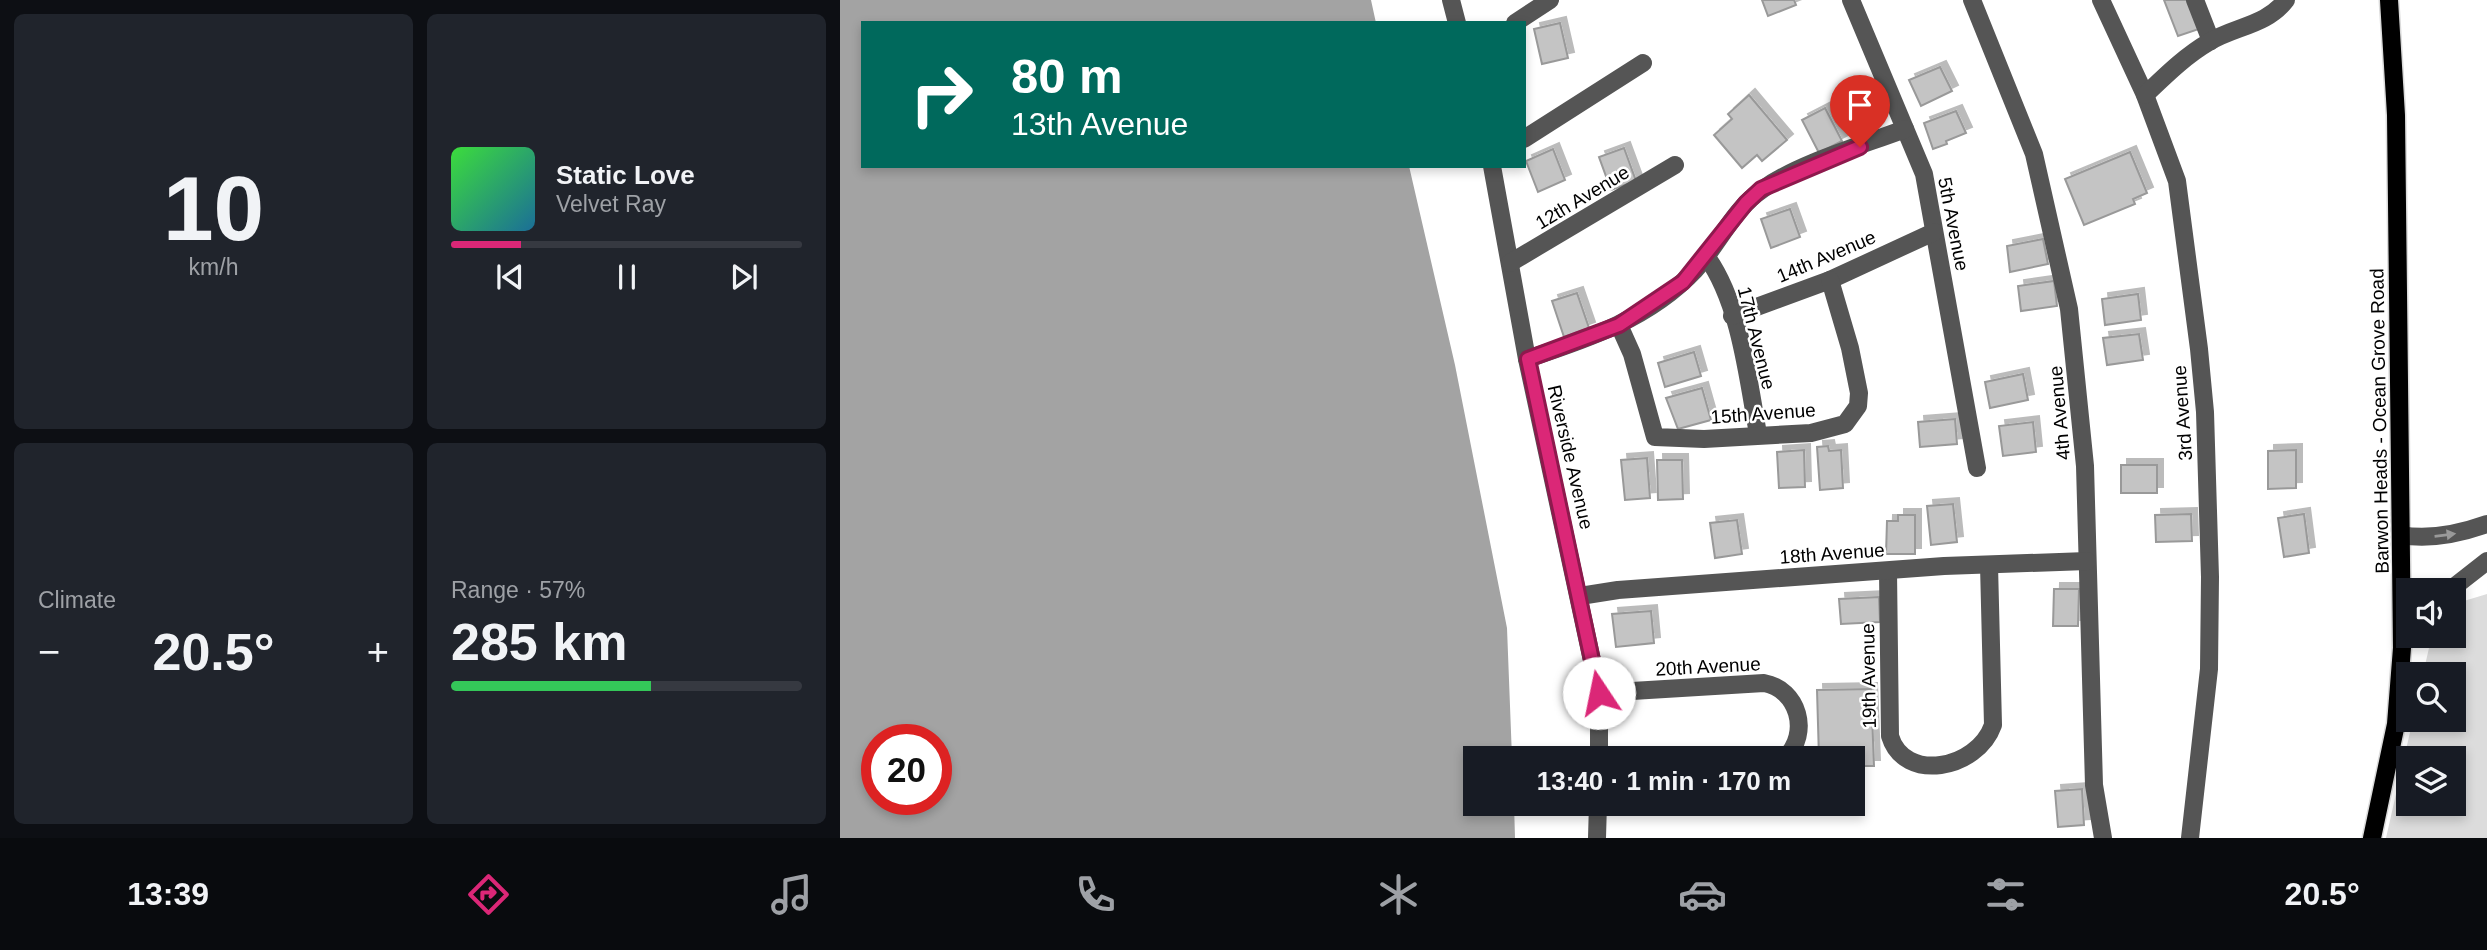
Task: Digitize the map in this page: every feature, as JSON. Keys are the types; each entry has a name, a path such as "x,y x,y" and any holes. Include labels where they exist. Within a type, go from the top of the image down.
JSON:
{"main road":[{"name":"Barwon Heads - Ocean Grove Road","path":"2389,0 2396,115 2403,578"},
{"name":"Barwon Heads - Ocean Grove Road","path":"2372,838 2396,724 2406,648"}],"street":[{"path":"1451,0 1456,21"},
{"path":"1518,21 1550,0"},
{"name":"5th Avenue","path":"1851,0 1924,174 1977,468"},
{"name":"4th Avenue","path":"1972,0 2003,70 2034,154 2053,227 2069,309 2080,393 2094,785 2103,838"},
{"name":"3rd Avenue","path":"2101,0 2145,95 2177,181 2205,412 2210,577 2209,669 2190,838"},
{"path":"2195,0 2211,41"},
{"path":"2145,95 2183,59 2211,41 2262,20 2286,0"},
{"path":"1526,138 1643,63"},
{"path":"1528,359 1619,325 1683,282 1734,217 1761,189 1905,129"},
{"name":"12th Avenue","path":"1510,263 1675,165"},
{"name":"Riverside Avenue","path":"1492,168 1528,359 1599,693 1599,746"},
{"name":"14th Avenue","path":"1732,316 1830,279 1934,232"},
{"name":"17th Avenue","path":"1706,256 1720,279 1732,316 1758,434"},
{"name":"15th Avenue","path":"1619,325 1632,354 1655,437 1704,439 1833,430 1845,424 1858,406 1859,393 1850,348 1830,279"},
{"path":"2401,535 2418,538 2462,533 2487,524"},
{"name":"18th Avenue","path":"1580,596 1618,590 1888,571 2087,561"},
{"path":"2465,578 2487,561"},
{"name":"19th Avenue","path":"1888,571 1890,736 1894,750 1902,758 1945,764 1971,756 1988,738 1993,725 1989,565"},
{"name":"20th Avenue","path":"1599,693 1775,685 1786,692 1798,716 1795,746"},
{"path":"1597,838 1598,816"}],"shaded area":[{"path":"840,0 1371,0 1376,21 861,21 861,168 1409,168 1455,365 1507,628 1512,746 1463,746 1463,816 1514,816 1515,838 840,838"},
{"path":"2487,594 2487,838 2386,838 2396,794 2396,816 2466,816 2466,746 2407,746 2410,732 2466,732 2466,662 2426,662 2429,648 2466,648 2466,600"}],"building":[{"path":"1762,0 1794,0 1796,5 1768,16"},
{"path":"2164,0 2191,0 2202,28 2178,36"},
{"path":"1560,23 1568,58 1542,64 1534,29"},
{"path":"1940,67 1952,91 1921,106 1909,80"},
{"path":"1749,95 1787,140 1762,161 1757,155 1742,168 1714,135 1732,119 1728,114"},
{"path":"1825,108 1842,141 1819,153 1802,120"},
{"path":"1956,111 1966,133 1933,149 1924,123"},
{"path":"1624,148 1636,181 1611,190 1599,157"},
{"path":"1553,149 1565,180 1538,192 1526,161"},
{"path":"2130,152 2147,193 2133,199 2135,204 2084,225 2065,179"},
{"path":"1790,209 1800,237 1771,248 1761,219"},
{"path":"2043,239 2048,264 2010,272 2007,246"},
{"path":"2054,281 2057,306 2021,311 2018,286"},
{"path":"1577,293 1589,328 1564,337 1552,301"},
{"path":"2138,294 2141,320 2105,325 2102,299"},
{"path":"2139,334 2143,360 2107,365 2103,338"},
{"path":"1694,352 1701,376 1665,387 1658,363"},
{"path":"2023,374 2028,400 1990,408 1985,382"},
{"path":"1702,388 1711,420 1678,429 1666,398"},
{"path":"1955,419 1957,444 1920,447 1918,422"},
{"path":"2033,422 2036,452 2003,456 1999,426"},
{"path":"1828,446 1829,451 1841,450 1843,488 1820,490 1817,447"},
{"path":"1804,450 1805,487 1779,488 1777,452"},
{"path":"2296,450 2296,488 2268,489 2268,451"},
{"path":"1647,458 1650,498 1625,500 1621,460"},
{"path":"1657,460 1682,460 1683,499 1658,500"},
{"path":"2121,465 2157,465 2157,493 2121,493"},
{"path":"1953,504 1957,542 1931,545 1927,506"},
{"path":"2191,514 2192,541 2156,542 2155,515"},
{"path":"2304,514 2309,553 2284,557 2278,518"},
{"path":"1898,515 1915,515 1915,554 1886,554 1887,521 1898,521"},
{"path":"1737,520 1742,554 1715,558 1710,523"},
{"path":"2054,589 2079,589 2078,626 2053,626"},
{"path":"1879,597 1880,622 1841,624 1839,599"},
{"path":"1651,611 1654,643 1616,647 1612,614"},
{"path":"1871,689 1874,766 1865,766 1865,746 1819,746 1817,690"},
{"path":"2082,789 2084,825 2058,827 2055,791"}],"route":[{"path":"1599,693 1528,359 1588,339 1619,325 1666,295 1697,268 1734,217 1761,189 1860,147"}]}
